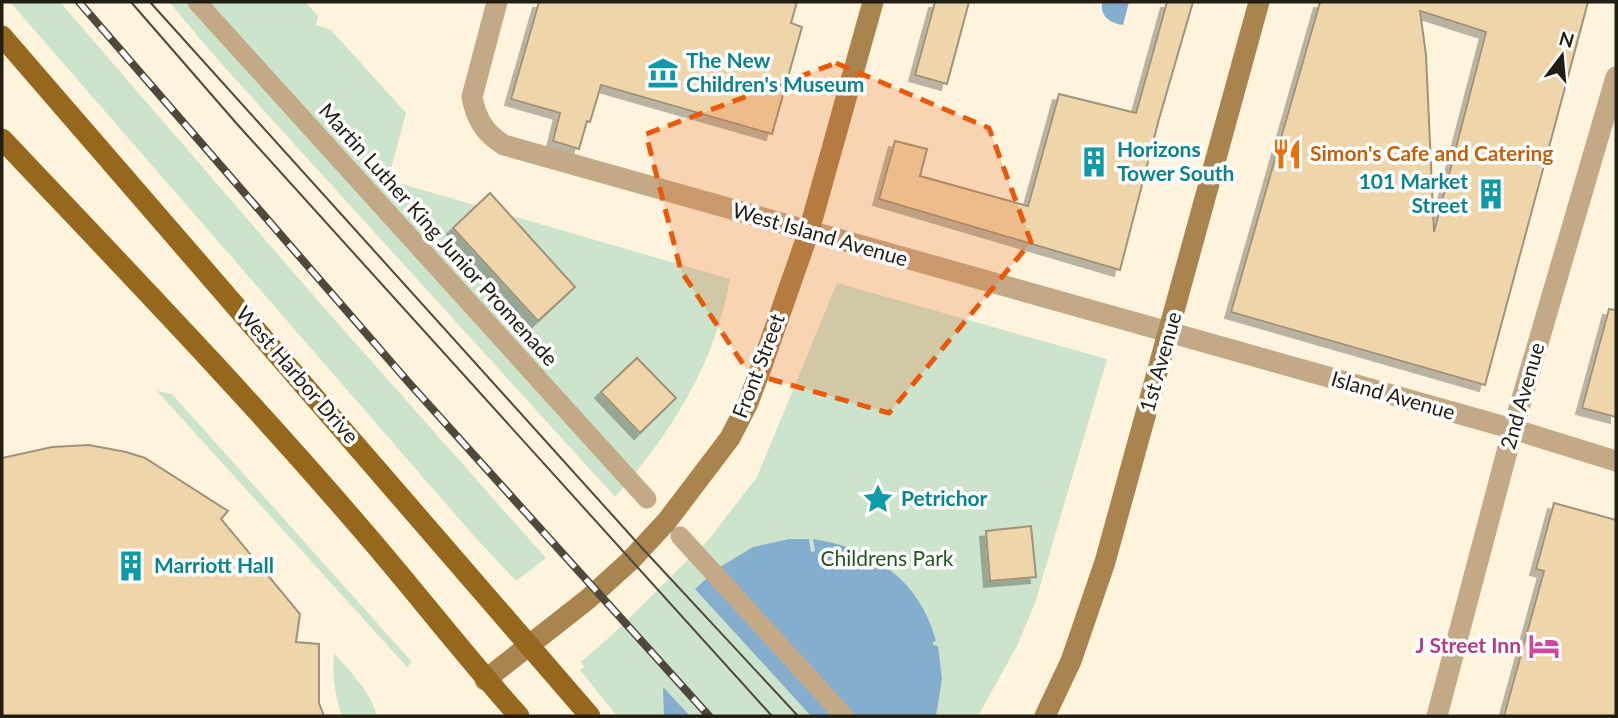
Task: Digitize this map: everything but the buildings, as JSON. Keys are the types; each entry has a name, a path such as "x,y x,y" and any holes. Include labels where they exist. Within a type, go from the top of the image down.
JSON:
{"main road":[{"name":"Front Street","path":"485,680 588,599 630,561 667,521 730,438 748,403 809,231 873,2"},
{"name":"1st Avenue","path":"1045,716 1071,661 1105,562 1259,2"},
{"name":"West Harbor Drive","path":"2,36 590,716"},
{"path":"2,139 191,338 349,514 485,680 519,716"}],"street":[{"name":"Martin Luther King Junior Promenade","path":"197,2 646,499"},
{"name":"West Island Avenue","path":"497,2 472,97 474,111 480,122 493,138 504,145 1169,333"},
{"name":"2nd Avenue","path":"1437,716 1513,429 1616,78"},
{"name":"Island Avenue","path":"1169,333 1513,429 1616,461"},
{"path":"680,536 844,716"}],"highlighted area":[{"path":"836,63 989,128 1031,242 889,413 749,373 681,271 646,134"}],"green space":[{"path":"10,2 60,2 319,302 546,558 516,581"},
{"path":"169,2 305,2 318,16 316,25 331,30 406,113 388,180 730,279 714,340 688,396 655,447 615,497 218,60"},
{"name":"Childrens Park","path":"837,283 1107,359 1035,603 1017,646 978,716 617,716 580,670 584,667 581,662 709,539 757,477"},
{"path":"157,391 172,394 412,662 407,667"},
{"path":"334,653 365,690 377,716 342,716 335,685"}],"water":[{"path":"1102,2 1129,2 1123,25 1106,18 1102,11"},
{"path":"789,539 809,539 811,552 815,551 813,539 856,550 875,559 906,585 929,620 936,641 933,645 938,646 942,679 936,716 854,716 720,567 753,547"},
{"path":"709,576 834,716 811,716 695,589"},
{"path":"663,687 690,716 664,716"}],"tram line":[{"path":"131,2 237,124 772,716"},
{"path":"150,2 642,548 798,716"}],"railway":[{"path":"79,2 410,384 709,716"}],"place":[{"name":"The New Children's Museum","path":"663,73"},
{"name":"Simon's Cafe and Catering","path":"1287,154"},
{"name":"Horizons Tower South","path":"1094,162"},
{"name":"101 Market Street","path":"1491,194"},
{"name":"Petrichor","path":"878,499"},
{"name":"Marriott Hall","path":"131,566"},
{"name":"J Street Inn","path":"1544,646"}]}
